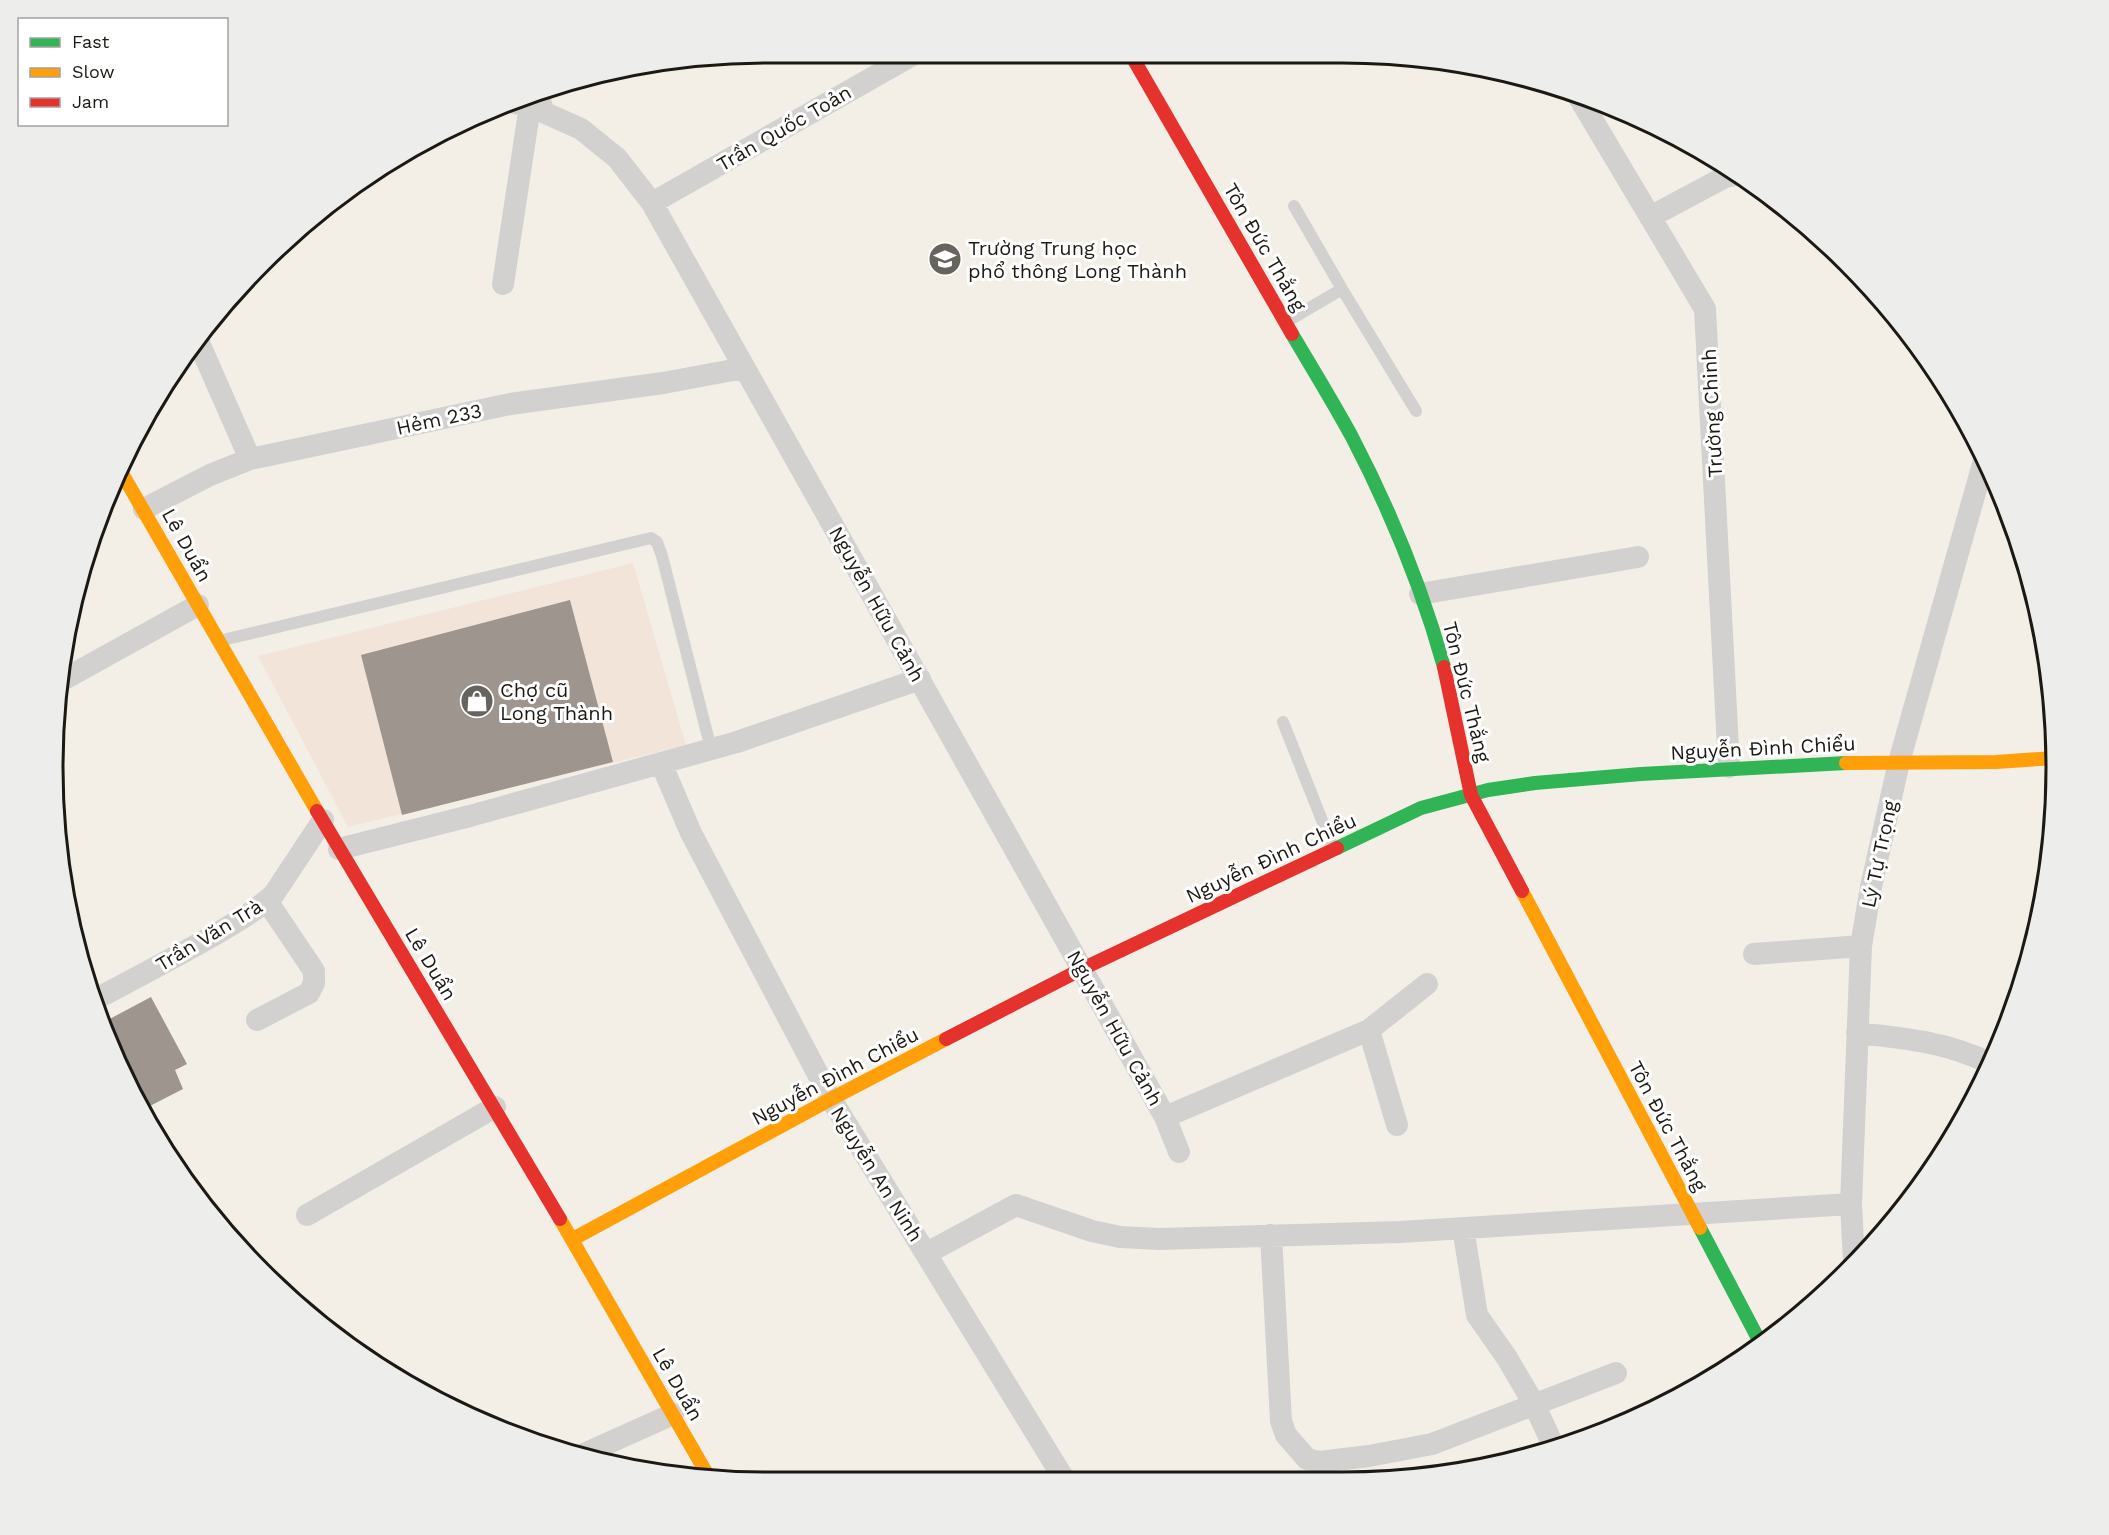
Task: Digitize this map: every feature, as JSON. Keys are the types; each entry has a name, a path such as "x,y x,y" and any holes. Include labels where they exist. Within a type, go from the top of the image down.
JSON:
{"street":[{"name":"Trần Quốc Toản","path":"652,203 897,63"},
{"name":"Tôn Đức Thắng","path":"1136,63 1352,438 1384,503 1433,630 1457,719 1471,795 1757,1336"},
{"path":"503,284 530,104"},
{"name":"Nguyễn Hữu Cảnh","path":"531,104 581,129 617,158 652,203 1165,1118 1179,1152"},
{"name":"Trường Chinh","path":"1584,106 1705,309 1729,767"},
{"path":"1650,217 1725,177"},
{"path":"202,349 250,459"},
{"name":"Hẻm 233","path":"144,509 210,475 250,459 510,404 663,383 744,368"},
{"name":"Lý Tự Trọng","path":"1853,1251 1851,1204 1861,946 1871,887 1899,762 1981,473"},
{"name":"Lê Duẩn","path":"124,483 144,509 339,849 573,1239 704,1468"},
{"path":"1420,594 1638,557"},
{"path":"69,676 198,605"},
{"path":"339,849 661,764 920,680"},
{"name":"Nguyễn Đình Chiểu","path":"573,1239 831,1099 1082,969 1421,808 1442,801 1546,782 1729,767 1899,762 2009,762 2046,759"},
{"name":"Nguyễn An Ninh","path":"661,764 691,833 831,1099 1060,1472"},
{"name":"Trần Văn Trà","path":"101,996 200,943 267,901 323,820"},
{"path":"257,1020 309,993 314,983 314,971 267,901"},
{"path":"1754,954 1861,946"},
{"path":"1165,1118 1369,1030 1426,984"},
{"path":"1369,1030 1397,1125"},
{"path":"1857,1033 1917,1039 1957,1049 1982,1060"},
{"path":"307,1215 495,1107"},
{"path":"927,1253 1016,1205 1092,1231 1120,1237 1159,1239 1463,1228 1851,1204"},
{"path":"1463,1228 1477,1316 1507,1358 1534,1404 1551,1440"},
{"path":"1271,1235 1281,1421 1286,1435 1307,1459 1319,1462 1369,1456 1432,1444 1616,1373"},
{"path":"593,1450 673,1414"},
{"path":"1298,1448 1304,1472"}],"lane":[{"path":"1294,206 1416,411"},
{"path":"1285,322 1342,290"},
{"path":"219,641 651,538 657,542 662,556 711,749"},
{"path":"1283,722 1334,849"}],"shaded area":[{"name":"Chợ cũ Long Thành","path":"633,563 686,745 348,827 258,656"}],"building":[{"path":"570,600 613,762 402,815 361,655"},
{"path":"151,997 187,1064 175,1070 183,1089 150,1106 110,1019"}],"traffic: fast":[{"path":"1292,334 1352,437 1379,493 1415,579 1444,667"},
{"path":"1337,848 1421,808 1488,790 1535,783 1641,774 1846,763"},
{"path":"1700,1228 1757,1336"}],"traffic: slow":[{"path":"125,479 317,811"},
{"path":"1846,763 1996,762 2046,759"},
{"path":"1522,891 1700,1228"},
{"path":"573,1239 946,1039"},
{"path":"560,1219 704,1468"}],"traffic: jam":[{"path":"1136,63 1292,334"},
{"path":"1444,667 1471,795 1522,891"},
{"path":"317,811 560,1219"},
{"path":"946,1039 1082,969 1337,848"}],"place":[{"name":"Trường Trung học phổ thông Long Thành","path":"945,259"},
{"name":"Chợ cũ Long Thành","path":"477,701"}]}
